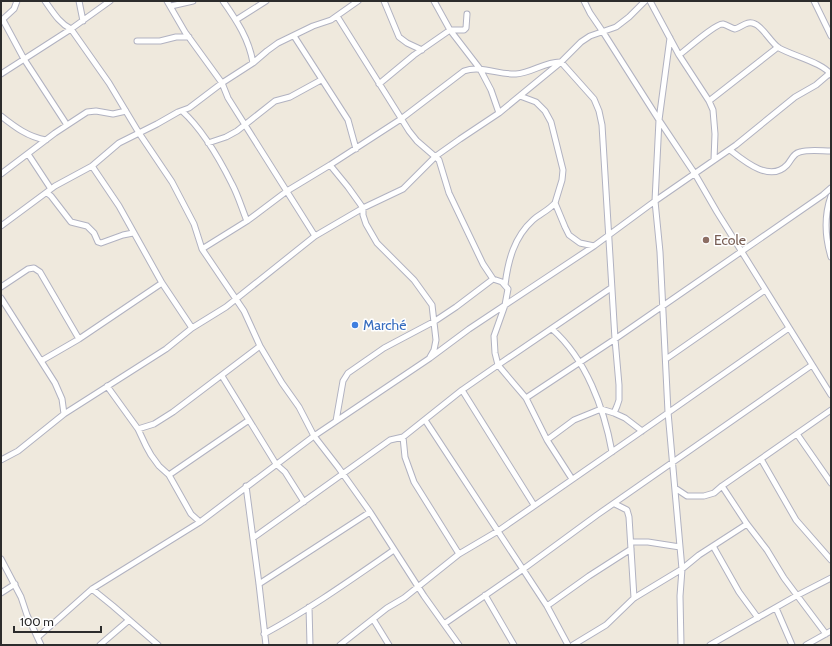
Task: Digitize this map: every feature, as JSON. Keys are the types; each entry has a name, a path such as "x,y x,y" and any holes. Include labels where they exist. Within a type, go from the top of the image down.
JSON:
{"street":[{"path":"16,1 14,8 2,20 24,59 67,125"},
{"path":"45,1 59,20 71,29 109,83 139,133 172,182 194,224 202,249 244,311 260,346 282,384 299,407 314,436 370,512 417,587 459,645"},
{"path":"79,1 82,21"},
{"path":"1,74 71,29 110,1"},
{"path":"167,1 189,37 222,83 228,98 245,126 315,236"},
{"path":"171,6 193,1"},
{"path":"223,1 236,20 249,46 253,63"},
{"path":"236,20 266,1"},
{"path":"1,226 51,189 92,166 119,143 194,105 222,83 253,63 278,43 313,26 331,20 358,1"},
{"path":"384,1 399,37 407,43 422,50"},
{"path":"434,1 450,30 480,69 491,90 499,113"},
{"path":"584,1 590,13 604,32 695,174 831,395"},
{"path":"1,460 18,450 64,414 166,349 192,328 226,307 315,236 363,208 404,189 436,156 499,113 561,62 581,42 590,36 616,27 646,1"},
{"path":"650,1 679,55 713,110 715,134 714,160"},
{"path":"814,1 831,36"},
{"path":"380,84 422,50 450,30 464,30 466,28 467,14"},
{"path":"337,16 401,119 417,141 439,160 445,184 456,210 483,264 493,279 505,285 508,289 505,305 494,336 495,353 498,365 526,398 546,440 572,479"},
{"path":"38,637 92,589 200,522 314,436 430,358 468,329 594,246 655,201 730,150 795,97 831,74 823,67 778,47 755,23 748,23 735,29 723,24 712,29 679,55"},
{"path":"294,36 348,120 356,148"},
{"path":"137,41 160,41 176,37 189,37"},
{"path":"670,38 659,120 655,201 663,305 668,412 682,569 680,596 680,645"},
{"path":"708,101 778,47"},
{"path":"202,249 247,221 287,191 401,119 459,74 470,69 516,74 530,71 553,62 561,62 594,99 600,111 604,144 608,235 619,385 619,400 614,413"},
{"path":"208,143 226,137 245,126 275,101 290,96 321,80"},
{"path":"520,96 536,102 545,111 551,122 563,170 562,180 555,203 559,216 569,235 580,243 594,246"},
{"path":"1,174 46,140 87,112 96,111 113,114 126,111"},
{"path":"182,111 208,143 233,184 247,221"},
{"path":"1,116 26,134 46,140"},
{"path":"730,150 751,165 761,170 771,172 780,171 799,152 831,151"},
{"path":"28,154 51,189"},
{"path":"330,165 363,208 364,219 377,243 414,280 426,294 432,305 436,340 434,350 430,358"},
{"path":"92,166 119,206 162,282 192,328"},
{"path":"526,398 615,339 831,188"},
{"path":"47,193 71,222 86,226 94,233 98,242 101,243 133,233"},
{"path":"831,196 826,230 831,257"},
{"path":"505,285 507,271 518,237 532,221 555,203"},
{"path":"1,287 28,269 34,268 40,272 79,339"},
{"path":"336,421 343,381 348,373 384,348 435,321 493,279"},
{"path":"41,362 79,339 162,282"},
{"path":"253,538 390,440 404,437 462,390 612,288"},
{"path":"666,359 765,290"},
{"path":"1,298 55,383 62,399 64,414"},
{"path":"340,645 387,608 404,598 459,554 498,531 789,328"},
{"path":"552,329 570,348 592,386 608,427 612,452"},
{"path":"138,429 154,424 173,412 260,346"},
{"path":"444,624 812,365"},
{"path":"222,376 276,464 285,472 304,502"},
{"path":"107,386 138,429 151,455 159,466 169,475 191,514 200,522"},
{"path":"462,390 534,505"},
{"path":"546,440 574,420 601,409 625,418 642,431"},
{"path":"675,488 687,496 704,496 714,493 831,410"},
{"path":"169,475 249,420"},
{"path":"425,420 546,606 568,645"},
{"path":"797,434 831,483"},
{"path":"404,437 405,457 414,482 459,554"},
{"path":"761,459 796,520 831,560"},
{"path":"246,486 266,645"},
{"path":"722,486 747,524 767,550 796,596 829,633 806,645"},
{"path":"615,504 628,511 634,598"},
{"path":"259,584 370,512"},
{"path":"573,645 606,626 634,598 682,569 699,555 747,524"},
{"path":"631,542 648,542 680,547"},
{"path":"713,546 739,592 758,618"},
{"path":"546,606 631,549"},
{"path":"264,634 309,607 394,550"},
{"path":"1,559 15,584 41,645"},
{"path":"713,644 796,596 831,578"},
{"path":"1,593 15,584"},
{"path":"92,589 158,645"},
{"path":"485,595 514,645"},
{"path":"309,607 310,645"},
{"path":"776,608 792,645"},
{"path":"373,619 389,645"},
{"path":"100,645 129,620"}],"place":[{"name":"Ecole","path":"706,240"},
{"name":"Marché","path":"355,325"}]}
